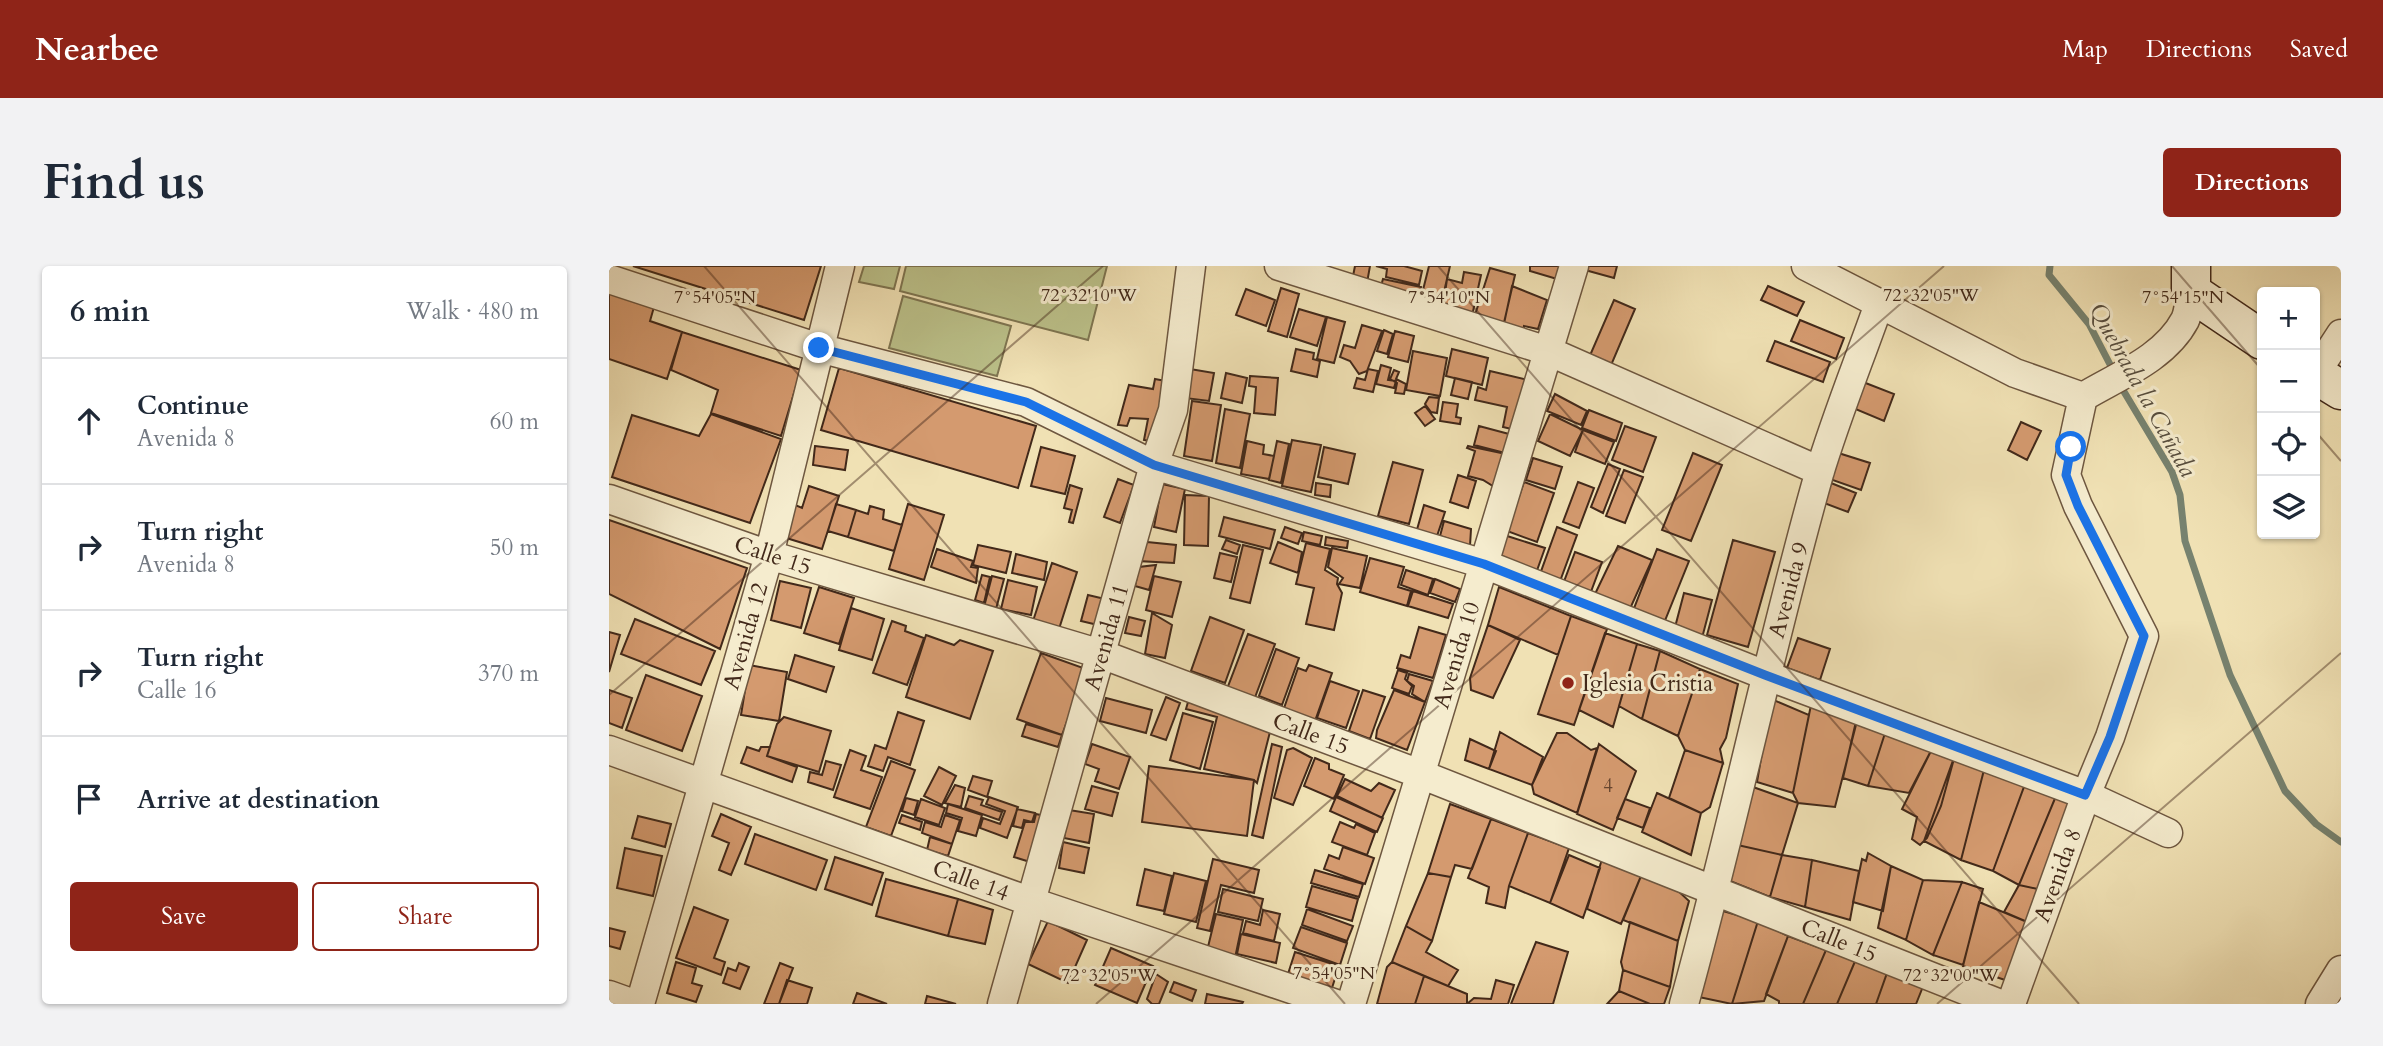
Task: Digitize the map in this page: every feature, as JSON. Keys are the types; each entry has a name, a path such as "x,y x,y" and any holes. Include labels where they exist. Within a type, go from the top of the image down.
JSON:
{"street":[{"name":"Avenida 12","path":"641,1004 769,555 840,266"},
{"name":"Avenida 11","path":"1002,1004 1154,465 1173,410 1191,266"},
{"path":"1279,266 1548,351 1820,471"},
{"name":"Avenida 10","path":"1351,1004 1574,266"},
{"path":"1806,266 2015,373 2087,394 2140,364 2173,338 2186,317 2191,279"},
{"path":"609,279 819,348 1026,402 1154,465 1484,564 1765,675 2085,795 2168,833"},
{"path":"2191,279 2257,336"},
{"name":"Avenida 9","path":"1683,1004 1715,891 1765,675 1820,471 1879,304"},
{"path":"2320,366 2341,334"},
{"path":"2320,377 2341,390"},
{"name":"Avenida 8","path":"2011,1004 2085,795 2110,737 2144,636 2078,506 2066,475 2087,394"},
{"name":"Calle 15","path":"609,499 769,555 1101,654 1420,774 2000,1004"},
{"name":"Calle 14","path":"609,750 1029,901 1336,1004"},
{"path":"2320,1004 2341,970"},
{"path":"609,995 634,1004"}],"green space":[{"path":"864,266 900,266 894,289 859,282"},
{"path":"906,266 1107,266 1088,340 900,291"},
{"path":"903,296 1011,326 997,376 889,348"}],"building":[{"path":"633,266 821,266 804,320"},
{"path":"1355,266 1370,266 1367,283 1352,281"},
{"path":"1376,266 1404,266 1422,271 1419,285 1386,277 1387,269"},
{"path":"1429,266 1450,266 1440,309 1419,306"},
{"path":"1530,266 1561,266 1557,279 1530,271"},
{"path":"1586,266 1617,266 1614,278 1585,270"},
{"path":"1490,268 1515,275 1503,327 1475,315"},
{"path":"1464,272 1481,275 1472,316 1443,307 1447,279 1462,283"},
{"path":"1383,279 1421,287 1417,306 1379,293"},
{"path":"1512,286 1547,300 1538,329 1524,326 1523,339 1502,333"},
{"path":"1768,286 1804,302 1797,316 1761,300"},
{"path":"1281,288 1299,294 1287,337 1268,331"},
{"path":"1246,289 1275,300 1266,326 1236,315"},
{"path":"609,292 654,307 650,321 682,332 667,379 609,359"},
{"path":"1614,300 1635,309 1609,370 1588,360"},
{"path":"1299,309 1326,317 1317,346 1290,337"},
{"path":"1327,317 1345,322 1334,363 1317,359"},
{"path":"1800,320 1844,338 1836,359 1791,341"},
{"path":"1362,325 1382,331 1367,371 1359,374 1350,361 1340,357 1344,345 1355,348"},
{"path":"1384,330 1393,334 1387,354 1377,351"},
{"path":"1395,331 1414,336 1408,362 1388,357"},
{"path":"682,332 801,370 781,436 711,413 718,390 671,370"},
{"path":"1775,341 1830,362 1823,382 1767,361"},
{"path":"1296,349 1314,353 1313,359 1320,361 1317,377 1291,371"},
{"path":"1452,349 1488,358 1482,385 1446,376"},
{"path":"1413,351 1447,358 1440,396 1406,390"},
{"path":"1381,365 1391,368 1388,380 1396,381 1394,388 1376,384"},
{"path":"839,368 1036,426 1018,488 821,430"},
{"path":"1190,369 1214,373 1209,401 1185,398"},
{"path":"1368,369 1378,371 1373,392 1354,388 1357,378 1365,380"},
{"path":"1394,370 1399,372 1396,379 1406,384 1404,394 1395,393 1397,383 1390,379"},
{"path":"1490,371 1532,381 1520,431 1503,427 1507,407 1475,400 1478,387 1486,390"},
{"path":"1226,373 1247,378 1242,403 1221,398"},
{"path":"1250,376 1278,378 1275,415 1254,413 1256,387 1249,386"},
{"path":"1455,378 1472,382 1468,399 1451,395"},
{"path":"1155,379 1171,382 1156,442 1144,440 1148,419 1130,418 1127,426 1118,425 1129,385 1153,389"},
{"path":"1863,382 1894,394 1884,421 1853,408"},
{"path":"1555,394 1587,411 1581,425 1547,411"},
{"path":"1429,397 1439,398 1437,413 1431,412 1425,404"},
{"path":"1192,401 1221,405 1212,461 1184,456"},
{"path":"1443,402 1458,404 1456,417 1461,418 1460,424 1440,421"},
{"path":"1425,406 1435,419 1425,426 1415,413"},
{"path":"1225,409 1250,414 1240,468 1216,463"},
{"path":"1589,410 1622,423 1616,441 1582,428"},
{"path":"711,414 781,439 750,523 612,477 632,415 699,436"},
{"path":"1550,414 1583,430 1570,456 1538,441"},
{"path":"2021,422 2041,431 2027,460 2008,450"},
{"path":"1479,426 1509,434 1505,453 1474,445"},
{"path":"1625,426 1656,437 1643,472 1612,460"},
{"path":"1583,430 1614,442 1605,464 1575,452"},
{"path":"1292,440 1321,445 1311,492 1282,486"},
{"path":"1247,441 1264,445 1263,454 1274,456 1269,479 1241,474"},
{"path":"1277,441 1289,444 1281,483 1269,480"},
{"path":"815,446 848,450 845,470 813,465"},
{"path":"1468,446 1506,454 1496,488 1483,480 1468,476 1475,451 1467,448"},
{"path":"1041,447 1075,456 1065,494 1031,486"},
{"path":"1324,447 1355,454 1348,484 1318,477"},
{"path":"1832,451 1870,463 1861,490 1824,477"},
{"path":"1693,453 1722,465 1691,541 1662,530"},
{"path":"1533,458 1562,467 1555,489 1526,480"},
{"path":"1393,462 1423,470 1409,524 1378,516"},
{"path":"1608,464 1620,469 1603,513 1591,507"},
{"path":"1624,470 1643,477 1625,523 1606,516"},
{"path":"1458,475 1476,481 1468,508 1450,502"},
{"path":"1118,479 1134,485 1120,523 1104,517"},
{"path":"1524,482 1554,493 1537,542 1507,531"},
{"path":"1578,482 1594,488 1579,528 1563,522"},
{"path":"1316,483 1331,485 1330,497 1315,495"},
{"path":"1831,483 1856,493 1848,512 1824,503"},
{"path":"1162,484 1185,489 1176,532 1154,527"},
{"path":"1070,485 1082,489 1073,523 1069,522 1072,510 1064,508"},
{"path":"809,486 839,496 822,549 783,537 793,504 802,508"},
{"path":"1185,495 1209,496 1208,546 1184,545"},
{"path":"836,504 856,510 848,537 828,531"},
{"path":"908,504 944,515 924,580 889,569"},
{"path":"1424,505 1445,512 1436,539 1416,533"},
{"path":"870,506 884,510 883,519 902,525 894,551 848,537 856,510 868,514"},
{"path":"1224,517 1275,530 1270,549 1219,536"},
{"path":"609,520 747,568 720,649 609,594"},
{"path":"1444,521 1471,529 1470,546 1440,536"},
{"path":"1285,527 1302,533 1298,544 1281,538"},
{"path":"1557,527 1577,535 1559,584 1539,577"},
{"path":"1304,532 1322,536 1320,545 1302,541"},
{"path":"1504,535 1545,548 1535,576 1494,563"},
{"path":"1326,537 1348,541 1347,548 1325,545"},
{"path":"1226,540 1240,545 1237,554 1222,549"},
{"path":"1733,540 1775,552 1748,647 1707,635"},
{"path":"1147,542 1176,545 1174,563 1138,561"},
{"path":"1278,542 1302,552 1298,573 1270,563"},
{"path":"1306,543 1330,549 1325,570 1338,578 1337,584 1342,593 1334,630 1306,624 1314,588 1296,584"},
{"path":"978,545 1011,552 1006,573 973,565"},
{"path":"1243,545 1263,550 1250,603 1230,598"},
{"path":"1618,546 1652,560 1629,611 1595,594"},
{"path":"1332,548 1367,556 1360,588 1339,584 1343,578 1328,567"},
{"path":"937,549 973,561 971,567 978,568 976,583 931,567"},
{"path":"1657,549 1689,561 1664,623 1633,611"},
{"path":"1575,552 1602,562 1589,597 1562,587"},
{"path":"1220,553 1237,557 1231,582 1214,578"},
{"path":"1016,554 1047,562 1044,580 1012,573"},
{"path":"1370,558 1404,567 1398,587 1411,591 1407,606 1360,592"},
{"path":"1052,563 1077,572 1059,629 1033,621"},
{"path":"1156,565 1149,590 1135,586 1139,567"},
{"path":"1406,570 1433,579 1428,595 1401,585"},
{"path":"982,575 990,577 984,603 975,600"},
{"path":"992,576 1004,579 996,609 984,607"},
{"path":"1154,576 1181,582 1172,617 1146,610"},
{"path":"1435,579 1460,589 1455,602 1430,593"},
{"path":"1008,580 1037,587 1031,615 1001,609"},
{"path":"780,581 811,588 801,628 771,620"},
{"path":"819,587 854,598 839,644 804,633"},
{"path":"1499,587 1571,616 1558,655 1488,625"},
{"path":"1413,591 1453,604 1448,618 1408,606"},
{"path":"1684,593 1712,600 1702,638 1674,631"},
{"path":"1088,595 1105,599 1098,625 1081,621"},
{"path":"851,608 884,619 872,660 839,650"},
{"path":"1152,613 1172,625 1165,658 1145,654"},
{"name":"Iglesia Cristia","path":"1571,616 1607,629 1574,725 1538,714"},
{"path":"1129,617 1145,621 1141,636 1125,633"},
{"path":"1210,617 1244,630 1225,683 1191,671"},
{"path":"635,619 715,651 701,685 621,654"},
{"path":"892,621 906,626 905,631 924,638 907,685 873,673"},
{"path":"1488,625 1520,640 1493,698 1471,690 1470,678"},
{"path":"1419,627 1446,635 1433,678 1397,668 1401,655 1410,658"},
{"path":"609,632 620,635 609,672"},
{"path":"1605,633 1637,644 1613,727 1579,710"},
{"path":"1248,634 1275,644 1254,700 1227,689"},
{"path":"926,635 954,645 960,640 993,651 970,719 906,697"},
{"path":"1798,638 1830,649 1820,680 1787,668"},
{"path":"1637,644 1660,651 1642,719 1619,706"},
{"path":"1276,649 1299,658 1282,705 1259,696"},
{"path":"1660,651 1700,669 1678,736 1642,719"},
{"path":"1041,653 1086,669 1062,735 1017,719"},
{"path":"795,655 834,667 826,692 788,679"},
{"path":"749,665 787,672 779,721 741,715"},
{"path":"1309,665 1332,673 1315,721 1283,711 1298,668 1306,671"},
{"path":"1700,669 1738,684 1726,738 1720,749 1723,763 1685,750 1678,736"},
{"path":"1398,670 1407,673 1405,679 1412,686 1409,694 1392,688"},
{"path":"1409,674 1433,681 1425,702 1412,694 1414,686 1407,681"},
{"path":"646,675 702,696 682,751 626,730"},
{"path":"1330,681 1359,691 1346,728 1317,718"},
{"path":"609,690 632,698 622,728 609,723"},
{"path":"1363,690 1385,697 1370,739 1349,731"},
{"path":"1394,690 1425,702 1407,750 1376,738"},
{"path":"1166,697 1180,703 1166,740 1151,735"},
{"path":"1106,698 1152,710 1146,733 1100,721"},
{"path":"1771,699 1809,715 1793,793 1757,782"},
{"path":"1188,702 1272,724 1257,783 1254,780 1204,769 1217,717 1186,709"},
{"path":"1811,705 1858,717 1835,807 1798,803 1793,793"},
{"path":"898,712 924,721 910,765 888,757 883,771 868,766 875,745 886,749"},
{"path":"1183,713 1213,722 1200,769 1170,760"},
{"path":"784,717 831,731 819,772 767,756 777,724"},
{"path":"1857,717 1887,727 1868,786 1843,778"},
{"path":"1026,724 1062,735 1058,747 1022,736"},
{"path":"1887,727 1934,745 1909,793 1868,786"},
{"path":"1500,732 1543,757 1532,785 1489,769"},
{"path":"1557,733 1567,733 1591,750 1597,748 1577,813 1534,794 1532,785"},
{"path":"1470,739 1496,751 1489,769 1465,760"},
{"path":"1092,744 1130,757 1119,789 1095,781 1099,769 1085,764"},
{"path":"1272,744 1282,747 1263,838 1252,835"},
{"path":"1599,744 1636,771 1613,830 1577,814"},
{"path":"1934,745 1955,755 1941,806 1927,838 1920,845 1912,839 1917,817 1902,809"},
{"path":"747,747 759,751 761,747 770,747 767,756 797,767 792,782 741,763"},
{"path":"1293,748 1312,758 1293,805 1274,798 1287,750"},
{"path":"850,750 866,756 861,770 882,777 870,809 834,797"},
{"path":"1685,750 1723,763 1710,807 1701,813 1669,798"},
{"path":"1955,755 1985,766 1961,860 1924,841"},
{"path":"1315,758 1329,764 1329,769 1344,775 1334,799 1304,786"},
{"path":"826,761 841,765 833,790 808,782 810,772 822,775"},
{"path":"891,761 915,770 891,836 866,827"},
{"path":"1149,766 1254,780 1247,836 1142,822"},
{"path":"1985,766 2025,784 1993,871 1961,860"},
{"path":"939,767 956,776 942,805 924,796"},
{"path":"973,776 992,781 987,797 968,790"},
{"path":"1345,779 1371,791 1379,783 1395,790 1382,818 1337,796"},
{"path":"2025,784 2056,796 2019,885 1993,871"},
{"path":"955,785 965,788 961,807 945,803"},
{"path":"1092,786 1118,793 1112,816 1085,809"},
{"path":"1753,787 1798,803 1782,855 1733,844"},
{"path":"1657,793 1701,813 1691,855 1642,832"},
{"path":"969,796 983,800 981,805 1002,812 999,820 965,808"},
{"path":"2056,796 2079,804 2047,891 2019,885"},
{"path":"989,797 1018,807 1007,838 980,828 983,818 1000,824 1005,811 986,804"},
{"path":"1336,797 1383,818 1377,832 1330,811"},
{"path":"906,798 918,801 914,815 902,811"},
{"path":"921,799 945,808 939,825 915,817"},
{"path":"1625,799 1650,808 1643,828 1617,818"},
{"path":"948,804 982,815 976,836 958,831 962,818 946,813"},
{"path":"1450,804 1491,819 1472,869 1455,865 1451,877 1428,873"},
{"path":"1017,809 1035,813 1032,822 1024,820 1022,828 1013,826"},
{"path":"1069,810 1094,814 1089,843 1064,838"},
{"path":"721,814 751,827 731,875 719,870 729,843 712,836"},
{"path":"1036,814 1045,816 1030,862 1014,857 1025,822 1034,822"},
{"path":"902,815 922,822 920,830 899,823"},
{"path":"945,815 960,820 952,844 922,833 925,822 941,827"},
{"path":"638,816 671,824 665,847 632,838"},
{"path":"1491,819 1528,833 1509,886 1505,908 1486,903 1489,887 1468,878"},
{"path":"1340,822 1354,828 1356,824 1375,833 1367,855 1332,842"},
{"path":"1528,833 1569,848 1550,903 1509,886"},
{"path":"755,834 827,860 816,890 745,864"},
{"path":"930,837 952,844 948,856 927,850"},
{"path":"1063,842 1089,848 1084,873 1059,868"},
{"path":"1733,844 1782,855 1770,897 1725,879"},
{"path":"1343,847 1374,858 1365,884 1324,869 1329,855 1339,859"},
{"path":"625,848 662,856 653,896 617,888"},
{"path":"1868,853 1891,866 1883,911 1853,902 1862,859 1866,861"},
{"path":"1569,855 1600,868 1583,918 1550,903"},
{"path":"1782,855 1812,860 1805,907 1770,897"},
{"path":"835,857 883,873 872,905 825,889"},
{"path":"1213,859 1259,870 1254,893 1221,885 1210,931 1197,928"},
{"path":"1602,859 1641,876 1621,924 1587,909"},
{"path":"1812,860 1859,871 1850,920 1805,907"},
{"path":"1891,866 1923,880 1906,940 1878,928"},
{"path":"1145,869 1172,876 1164,911 1137,905"},
{"path":"1315,870 1363,884 1359,897 1311,883"},
{"path":"1174,873 1206,881 1196,922 1164,914"},
{"path":"1428,873 1451,877 1432,941 1406,926"},
{"path":"1641,876 1675,888 1689,901 1678,941 1623,920"},
{"path":"886,879 958,899 948,936 876,916"},
{"path":"1923,880 1962,882 1933,955 1906,940"},
{"path":"1962,882 1983,889 1963,965 1933,955"},
{"path":"2019,885 2047,891 2032,924 2004,912"},
{"path":"1312,886 1358,899 1352,921 1306,907"},
{"path":"1223,889 1263,899 1258,921 1218,912"},
{"path":"958,899 993,910 985,944 948,936"},
{"path":"1979,902 2032,924 2011,982 1963,966"},
{"path":"694,907 728,920 714,958 725,962 721,975 676,958"},
{"path":"1307,909 1353,926 1347,941 1302,925"},
{"path":"1716,909 1758,921 1732,1004 1694,996"},
{"path":"1263,910 1280,914 1274,941 1243,933 1246,921 1260,925"},
{"path":"1216,914 1243,920 1235,958 1207,951"},
{"path":"1048,921 1087,940 1068,983 1028,964"},
{"path":"1758,921 1788,936 1764,1001 1732,1004"},
{"path":"1630,922 1678,941 1670,987 1623,970 1621,962"},
{"path":"1406,926 1432,941 1426,952 1458,970 1448,986 1392,962"},
{"path":"1301,927 1347,943 1340,965 1293,948"},
{"path":"609,928 625,932 620,949 609,946"},
{"path":"1241,934 1280,943 1276,963 1237,954"},
{"path":"1788,936 1826,950 1803,1004 1779,1004 1779,1001 1766,994"},
{"path":"1536,942 1568,952 1553,1004 1511,1004"},
{"path":"1111,948 1153,966 1137,1003 1095,985"},
{"path":"1826,950 1856,959 1837,1004 1803,1004"},
{"path":"1295,952 1339,966 1331,991 1287,977"},
{"path":"1856,959 1887,973 1876,1004 1837,1004"},
{"path":"676,962 696,968 692,983 702,986 696,1002 667,993"},
{"path":"1392,962 1424,976 1415,1004 1377,1004 1387,967"},
{"path":"739,963 749,967 740,989 723,983 728,968 736,971"},
{"path":"780,963 793,968 779,1004 764,1004"},
{"path":"1623,970 1670,987 1664,1004 1650,1004 1619,991"},
{"path":"1887,973 1924,984 1916,1004 1876,1004"},
{"path":"1156,974 1168,982 1159,1004 1152,1004 1147,999"},
{"path":"1424,976 1467,994 1467,1004 1415,1004"},
{"path":"787,980 812,988 807,1004 779,1004"},
{"path":"1496,980 1514,985 1508,1004 1467,1004 1474,998 1491,999"},
{"path":"1174,982 1196,990 1192,1001 1170,992"},
{"path":"1619,991 1650,1004 1607,1004"},
{"path":"857,993 887,1004 853,1004"},
{"path":"1207,994 1243,1002 1205,1004"},
{"path":"927,996 956,1004 925,1004"}],"waterway":[{"name":"Quebrada la Cañada","path":"2050,266 2049,275 2089,324 2115,374"},
{"path":"2120,385 2172,472 2180,495 2185,541 2230,675 2285,791 2316,824 2341,842"}],"place":[{"name":"Iglesia Cristia","path":"1568,683"}],"route":[{"path":"819,348 1026,402 1154,465 1484,564 1765,675 2085,795 2110,737 2144,636 2078,506 2066,475 2071,447"}]}
